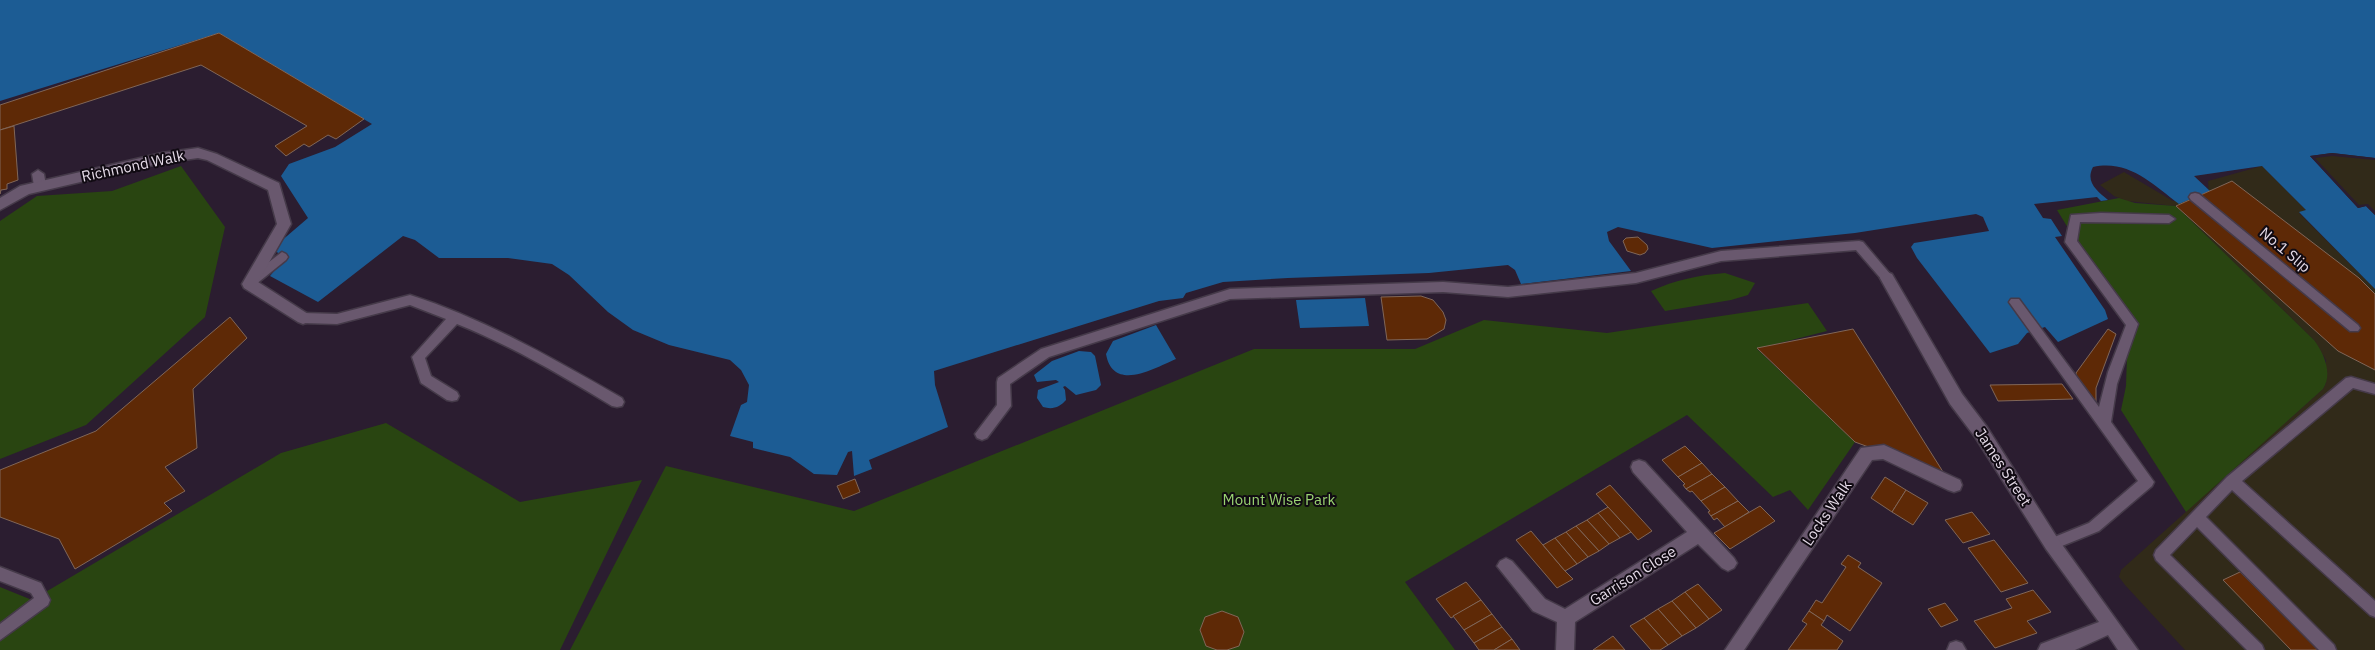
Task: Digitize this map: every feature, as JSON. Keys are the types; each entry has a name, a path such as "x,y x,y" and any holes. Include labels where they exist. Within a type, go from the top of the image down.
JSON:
{"street":[{"name":"Richmond Walk","path":"0,205 39,180 198,153 212,156 274,187 284,224 249,284"},
{"name":"James Street","path":"1887,278 1956,399 1981,432 2052,544 2129,650"},
{"path":"249,284 303,318"},
{"name":"Locks Walk","path":"1734,650 1867,453 1884,452 1954,485"},
{"path":"1639,467 1699,534 1728,563"},
{"name":"Garrison Close","path":"1566,618 1699,534"},
{"path":"1506,566 1539,605 1566,618 1565,650"},
{"path":"2047,650 2071,643 2110,626"}],"lane":[{"name":"No.1 Slip","path":"2195,196 2354,328"},
{"path":"2104,422 2106,404 2115,367 2132,324 2071,242 2075,218 2169,219"},
{"path":"982,434 1004,406 1002,382 1045,353 1230,294 1443,287 1508,292 1636,278 1721,256 1859,246 1887,278"},
{"path":"249,284 282,257"},
{"path":"303,318 337,319 410,300 455,318 540,357 617,402"},
{"path":"2016,302 2147,482 2094,528 2052,544"},
{"path":"452,396 426,379 418,357 455,318"},
{"path":"2257,650 2161,555 2232,481 2351,382 2375,389"},
{"path":"2232,481 2375,610"},
{"path":"2197,517 2329,650"},
{"path":"0,574 36,588 43,600 0,633"}],"shaded area":[{"path":"2332,153 2375,158 2375,215 2366,206 2358,208 2310,156"},
{"path":"2262,166 2306,210 2299,213 2375,289 2375,650 2185,650 2119,577 2121,570 2323,389 2326,383 2326,360 2314,340 2176,206 2127,201 2114,196 2100,185 2124,172 2173,201 2209,197 2208,181"}],"green space":[{"path":"181,166 225,227 205,317 86,425 0,459 0,221 37,196 112,191"},
{"path":"2119,198 2135,203 2176,206 2314,340 2326,364 2327,377 2323,389 2186,512 2121,410 2126,386 2128,326 2057,210"},
{"path":"1725,273 1755,283 1748,295 1731,300 1665,311 1651,291 1687,279"},
{"name":"Mount Wise Park","path":"1808,303 1827,331 1757,349 1855,442 1808,510 1790,490 1773,497 1687,415 1405,582 1455,650 570,650 666,466 854,511 1254,349 1415,349 1484,320 1607,333"},
{"path":"386,423 520,502 642,480 560,650 0,650 0,587 32,600 281,453"}],"water":[{"path":"0,0 2375,0 2375,158 2332,153 2310,156 2358,208 2366,206 2375,215 2375,289 2299,212 2306,210 2262,166 2194,176 2210,191 2179,204 2150,181 2139,175 2129,170 2106,165 2093,167 2090,177 2096,190 2108,200 2101,201 2097,197 2034,204 2043,218 2051,219 2062,236 2055,237 2105,310 2108,319 2058,342 2045,327 2027,333 2018,344 1990,353 1917,258 1911,247 1914,243 1989,231 1983,217 1976,214 1855,233 1712,248 1618,227 1607,232 1609,241 1631,271 1521,284 1515,270 1508,265 1429,273 1223,282 1186,293 1183,298 1159,301 934,371 935,385 948,427 869,460 872,469 854,476 852,451 848,452 837,475 814,474 790,457 753,448 753,442 730,436 741,405 747,402 749,385 741,370 730,360 669,345 633,330 608,312 569,275 552,264 508,258 439,258 415,240 403,236 318,302 270,276 284,259 273,248 308,218 281,176 289,164 335,147 372,124 219,33 0,101"},
{"path":"1365,298 1369,326 1300,328 1296,300"},
{"path":"1156,325 1176,359 1157,368 1136,374 1126,375 1117,372 1110,366 1106,354 1113,341"},
{"path":"1079,351 1091,352 1095,356 1101,385 1096,390 1076,395 1065,386 1063,387 1066,400 1064,402 1053,408 1043,407 1037,398 1038,390 1059,382 1056,380 1037,382 1034,375 1052,361"}],"pier":[{"path":"2332,153 2375,158 2375,160 2332,156 2315,158 2359,205 2368,204 2375,211 2375,215 2366,206 2358,208 2310,156"}],"building":[{"path":"219,33 364,119 336,139 328,135 309,147 304,144 286,156 275,146 307,126 201,65 0,130 0,105"},
{"path":"14,126 18,180 7,184 7,189 1,190 0,194 0,130"},
{"path":"2232,181 2359,278 2375,294 2375,370 2338,351 2176,206"},
{"path":"1638,237 1647,245 1648,249 1640,255 1627,251 1623,241 1626,238"},
{"path":"1421,296 1433,300 1443,312 1446,320 1444,329 1427,339 1387,340 1381,297"},
{"path":"230,317 247,338 193,389 197,448 165,467 185,491 164,503 172,511 75,569 59,539 0,517 0,470 96,431"},
{"path":"1853,329 1945,475 1855,442 1757,348"},
{"path":"2108,329 2116,334 2096,388 2096,406 2077,380 2076,373"},
{"path":"2062,384 2073,399 1998,401 1990,385"},
{"path":"1685,446 1702,463 1678,477 1662,460"},
{"path":"1702,463 1712,474 1686,489 1683,485 1685,484 1678,477"},
{"path":"1712,474 1725,487 1701,501 1692,491 1690,492 1686,489"},
{"path":"1885,477 1906,490 1892,512 1871,498"},
{"path":"855,479 860,492 843,499 837,486"},
{"path":"1610,485 1652,531 1638,540 1596,494"},
{"path":"1725,487 1738,501 1711,516 1708,512 1710,511 1701,501"},
{"path":"1906,490 1928,503 1913,525 1892,512"},
{"path":"1738,501 1749,512 1725,527 1717,518 1714,520 1711,516"},
{"path":"1760,506 1775,521 1730,549 1714,533"},
{"path":"1608,507 1631,532 1620,538 1598,513"},
{"path":"1972,512 1990,534 1963,543 1945,520"},
{"path":"1598,513 1620,538 1609,544 1587,520"},
{"path":"1587,520 1609,544 1599,551 1576,526"},
{"path":"1576,526 1599,551 1588,557 1566,532"},
{"path":"1531,531 1573,579 1557,588 1516,540"},
{"path":"1566,532 1588,557 1577,564 1555,538"},
{"path":"1555,538 1577,564 1565,571 1543,545"},
{"path":"1994,540 2028,583 2001,592 1968,548"},
{"path":"1848,555 1861,563 1858,567 1882,583 1850,631 1827,615 1824,621 1809,611 1816,600 1822,603 1846,567 1841,564"},
{"path":"2240,572 2318,650 2291,650 2223,580"},
{"path":"1466,582 1481,600 1451,618 1436,599"},
{"path":"1698,584 1722,610 1709,619 1685,592"},
{"path":"2033,590 2051,612 2027,621 2037,633 1995,648 1974,621 2012,608 2006,599"},
{"path":"1685,592 1709,619 1696,628 1672,601"},
{"path":"1481,600 1492,614 1464,630 1453,616"},
{"path":"1672,601 1696,628 1682,636 1658,609"},
{"path":"1945,603 1958,620 1941,627 1928,609"},
{"path":"1658,609 1682,636 1668,645 1644,618"},
{"path":"1222,611 1238,617 1244,632 1239,646 1227,650 1217,650 1206,646 1200,630 1205,617"},
{"path":"1809,611 1824,621 1821,625 1843,641 1837,650 1788,650 1807,624 1802,621"},
{"path":"1492,614 1502,627 1474,643 1464,630"},
{"path":"1644,618 1668,645 1660,650 1651,650 1630,626"},
{"path":"1502,627 1512,639 1494,650 1479,650 1474,643"},
{"path":"1613,636 1625,650 1593,650"},
{"path":"1512,639 1520,650 1494,650"}]}
